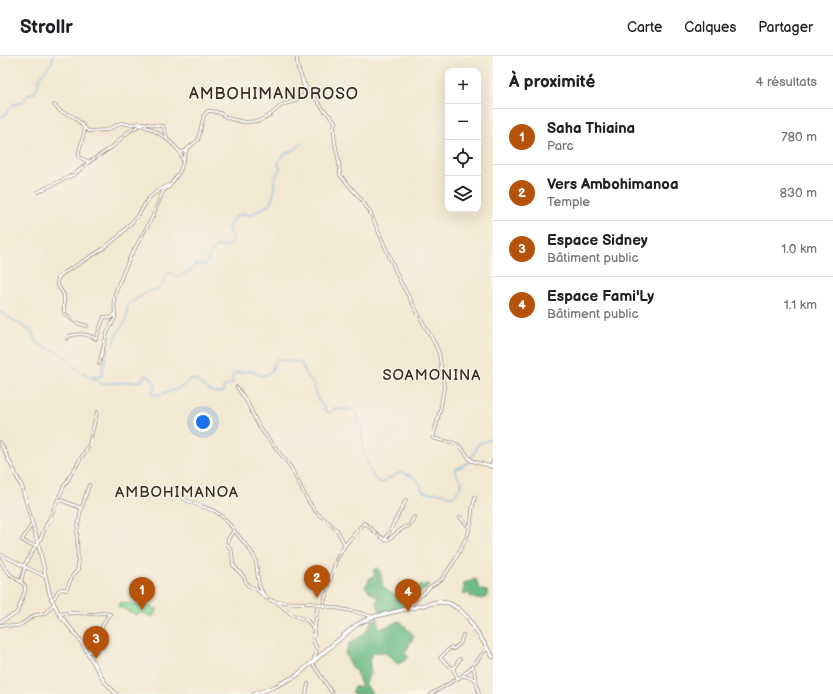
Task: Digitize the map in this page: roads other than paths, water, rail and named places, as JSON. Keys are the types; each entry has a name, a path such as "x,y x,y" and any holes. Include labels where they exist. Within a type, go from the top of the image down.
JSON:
{"main road":[{"path":"254,694 282,684 296,676 356,625 372,617 437,602 450,604 461,610 468,618 493,657"}],"street":[{"path":"297,56 296,63 308,89 324,110 335,121 333,129 340,166 340,175 359,196 370,212 400,281 439,352 444,389 438,422 433,438 457,444 472,460 492,467 493,461"},
{"path":"99,364 107,333 115,318 114,296 118,285 130,257 152,218 163,191 170,185 180,171 189,147 198,140 205,113 216,111 230,119 244,122 259,121 270,115 282,105 295,101 303,96 305,90 302,78"},
{"path":"54,105 60,111 74,117 83,124 84,128 89,131 107,130 122,123 146,126 173,143 180,152 183,161"},
{"path":"135,125 146,124 163,126 167,138"},
{"path":"38,192 75,174 89,162 111,148 128,132 140,125"},
{"path":"84,128 79,153 81,159 89,162"},
{"path":"180,152 187,151"},
{"path":"87,326 73,321 64,313 64,295 57,284 58,278 103,249 119,236 139,214 148,199 156,192 170,185"},
{"path":"67,339 69,336 76,334 89,335 96,339 104,317 111,318 115,314"},
{"path":"236,387 247,402 259,427 290,466 308,501 317,513 337,530 345,544"},
{"path":"21,581 20,578 25,567 24,566 37,545 64,486 89,445 97,412"},
{"path":"0,442 22,487 51,599 59,614 80,640 104,681 116,694"},
{"path":"51,599 55,597 58,591 62,589 66,590 71,579 78,570 77,532 89,485"},
{"path":"178,493 182,499 209,508 217,513 234,530 254,556 257,579 262,591 268,598 278,603 291,614 308,621 314,631"},
{"path":"407,610 431,586 440,581 461,550 470,528 475,497"},
{"path":"58,499 82,508"},
{"path":"385,540 406,500"},
{"path":"385,540 391,538 404,527 409,526 414,517"},
{"path":"460,517 470,528"},
{"path":"323,606 336,560 345,544 364,523 385,540"},
{"path":"32,526 22,540 28,544 37,545"},
{"path":"234,530 228,542 232,552 233,565 244,577 247,585 255,589 266,598"},
{"path":"0,554 46,577"},
{"path":"0,560 12,576 25,584 16,615 0,623"},
{"path":"278,603 286,601 318,604 372,617"},
{"path":"0,623 17,626 34,615 44,614 54,604"},
{"path":"318,604 313,641 317,649 313,662 332,693"},
{"path":"59,614 64,612 92,614 102,612 110,614 106,619 98,641 97,653 90,651 86,652"},
{"path":"459,678 453,669 440,658 451,647 453,649 460,644 463,635"},
{"path":"431,694 462,676 487,648"},
{"path":"453,669 460,659"},
{"path":"472,666 479,694"},
{"path":"462,676 470,676 476,680"},
{"path":"306,694 308,684"}],"waterway":[{"path":"0,117 6,114 13,105 24,101 28,94 35,93 40,77 52,62 53,56"},
{"path":"93,377 102,376 103,366 108,352 114,344 117,333 125,322 127,305 149,291 157,290 163,284 164,278 169,273 172,273 174,276 183,276 185,273 191,271 196,264 205,265 208,261 208,257 217,246 223,247 230,245 233,240 228,229 231,221 238,215 250,215 257,212 259,209 262,209 270,203 274,194 274,180 280,169 278,165 280,159 285,154 298,148 302,143"},
{"path":"0,312 31,331 38,344 58,352 79,371 102,384 142,381 145,375 149,376 156,384 156,387 152,392 153,395 180,388 190,379 213,392 224,392 223,387 233,384 232,376 235,373 252,371 261,375 267,374 271,372 275,361 278,359 301,363 308,378 314,385 316,395 319,402 324,406 325,411 330,413 334,409 354,409 358,415 359,423 362,428 363,451 366,461 374,478 379,482 384,483 387,479 400,472 414,478 421,485 421,489 426,492 454,496 460,488 462,481 458,477 455,469 464,465 470,460 478,444 493,438"}],"place":[{"name":"Vers Ambohimanoa","path":"317,598"},
{"name":"Saha Thiaina","path":"142,610"},
{"name":"Espace Fami'Ly","path":"408,612"},
{"name":"Espace Sidney","path":"96,659"}],"district":[{"name":"AMBOHIMANDROSO","path":"274,94"},
{"name":"SOAMONINA","path":"432,375"},
{"name":"AMBOHIMANOA","path":"177,492"}]}
